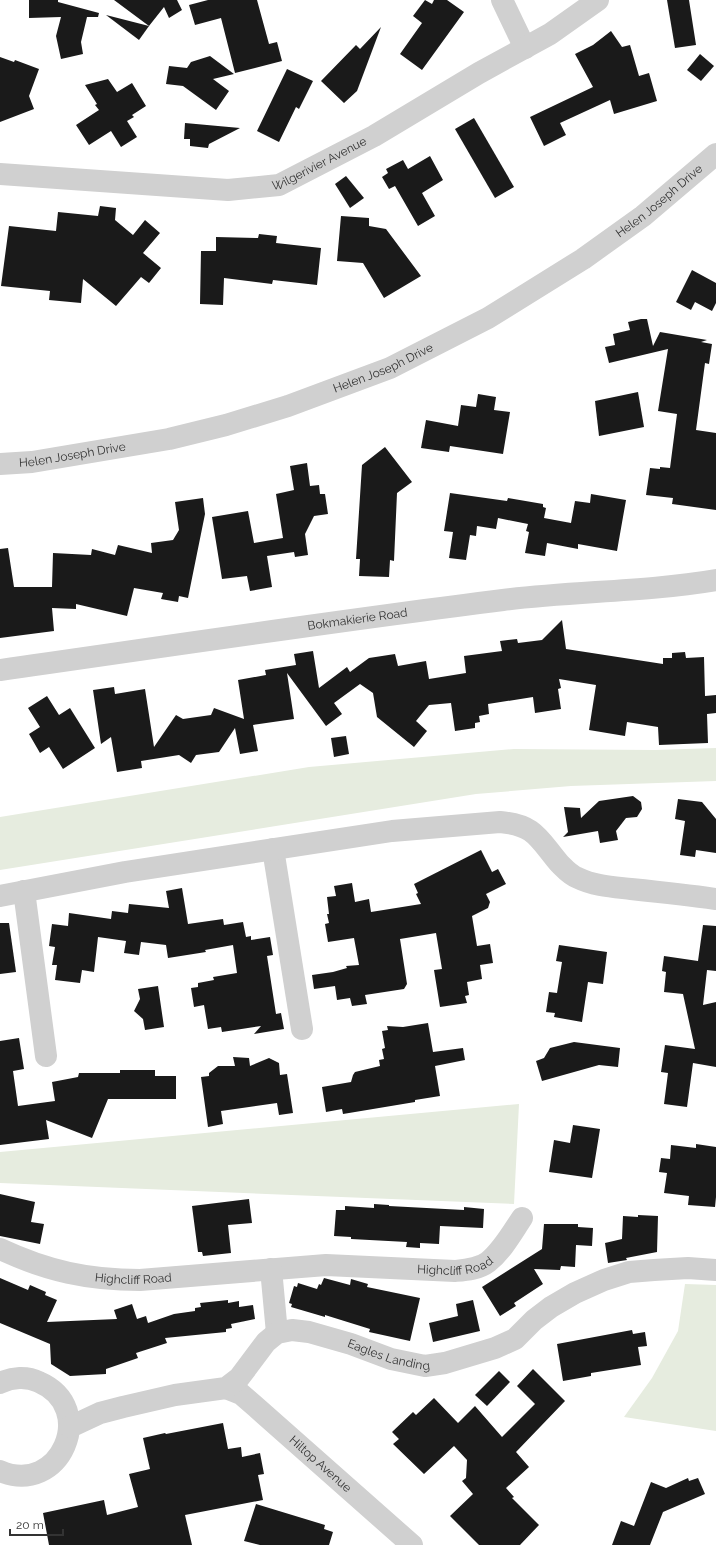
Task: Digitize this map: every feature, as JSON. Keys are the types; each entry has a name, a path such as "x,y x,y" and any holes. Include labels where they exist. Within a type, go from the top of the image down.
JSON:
{"street":[{"path":"502,0 525,48"},
{"name":"Wilgerivier Avenue","path":"0,174 228,190 279,184 374,136 479,73 550,34 598,0"},
{"name":"Helen Joseph Drive","path":"0,464 32,462 169,439 219,427 288,406 390,368 488,318 583,259 643,216 716,154"},
{"name":"Bokmakierie Road","path":"0,670 425,609 518,598 688,585 716,580"},
{"path":"0,896 125,872 392,831 500,822 512,823 533,832 570,874 578,879 598,884 716,899"},
{"path":"273,849 302,1029"},
{"path":"24,891 46,1056"},
{"name":"Highcliff Road","path":"0,1249 32,1263 61,1271 112,1280 140,1280 271,1269 344,1265 455,1271 471,1270 487,1263 507,1240 522,1218"},
{"name":"Eagles Landing","path":"277,1332 292,1330 309,1332 351,1344 391,1359 425,1366 445,1363 495,1348 515,1339 534,1320 551,1307 604,1280 629,1272 688,1268 716,1270"},
{"path":"70,1427 100,1413 123,1407 175,1395 226,1388 239,1378 266,1342 277,1332 271,1269"},
{"path":"0,1383 17,1378 33,1379 48,1386 60,1397 67,1411 70,1427 67,1443 59,1457 48,1468 33,1474 17,1476 0,1471"},
{"name":"Hiltop Avenue","path":"226,1388 241,1394 256,1406 412,1545"}],"shaded area":[{"path":"716,748 716,781 571,786 476,794 0,870 0,817 309,767 514,749 655,750"},
{"path":"519,1104 514,1204 0,1183 0,1152"},
{"path":"685,1284 716,1285 716,1431 624,1417 652,1378 678,1331"}],"building":[{"path":"29,0 58,0 58,2 99,13 98,17 87,17 81,42 83,54 61,59 56,36 61,17 29,18"},
{"path":"114,0 177,0 182,10 169,18 164,7 149,26"},
{"path":"208,0 257,0 269,44 277,42 282,61 235,73 221,18 195,25 189,5"},
{"path":"425,0 432,4 434,0 447,0 464,12 422,70 400,54 422,23 413,16"},
{"path":"667,0 689,0 696,45 675,48"},
{"path":"106,15 149,26 139,40"},
{"path":"381,27 357,91 344,103 321,81 356,45 360,49"},
{"path":"611,31 622,47 630,45 639,76 649,73 657,101 614,114 610,100 560,123 566,135 544,146 530,117 593,87 575,54 593,45"},
{"path":"700,54 714,66 701,81 687,70"},
{"path":"210,56 234,74 213,79 229,91 216,110 183,86 166,84 169,66 187,68 191,62"},
{"path":"0,57 14,62 15,60 39,69 29,96 34,109 0,122"},
{"path":"287,69 313,81 299,109 296,107 279,142 257,131"},
{"path":"108,79 117,92 132,83 146,106 132,115 134,117 127,121 137,137 121,147 111,131 89,145 76,125 99,110 85,85"},
{"path":"474,118 514,187 495,198 455,129"},
{"path":"185,123 240,128 209,144 208,148 190,146 190,139 184,139"},
{"path":"430,156 443,180 422,193 435,216 418,226 395,186 389,189 382,177 388,173 386,169 403,160 408,169"},
{"path":"346,176 364,198 350,208 335,184"},
{"path":"100,206 116,208 115,220 133,235 145,220 160,233 143,253 161,268 149,283 141,277 116,306 83,279 81,303 49,300 50,291 1,286 9,226 56,231 58,212 98,216"},
{"path":"341,216 369,218 369,226 386,229 421,276 384,298 363,263 337,261"},
{"path":"259,234 277,236 276,243 321,248 317,285 273,280 272,284 224,278 223,305 200,304 201,251 216,251 216,237 258,238"},
{"path":"692,270 716,283 716,303 712,311 695,302 691,310 676,302"},
{"path":"647,319 653,346 660,332 707,340 701,342 712,344 709,364 705,363 696,430 716,433 716,510 672,504 673,498 646,495 650,468 670,468 677,414 658,411 668,349 609,363 605,347 615,345 613,334 630,330 628,322"},
{"path":"638,392 644,427 599,436 595,401"},
{"path":"478,394 496,397 494,410 510,412 503,454 450,446 449,452 421,448 426,420 458,426 461,405 476,407"},
{"path":"385,447 412,482 397,493 394,561 390,560 389,577 359,576 360,559 356,559 362,465"},
{"path":"307,463 310,486 319,485 320,494 325,494 328,514 314,516 305,534 308,555 295,557 294,552 267,556 272,587 250,591 247,576 222,579 212,517 248,511 254,543 283,538 276,494 294,490 290,466"},
{"path":"450,493 507,501 508,498 543,504 543,507 546,508 544,518 571,523 575,501 590,503 591,494 626,500 617,551 578,544 578,549 547,543 545,556 525,553 529,532 526,531 528,524 498,518 496,529 477,526 476,536 470,535 466,560 449,558 453,532 444,531"},
{"path":"203,498 205,514 188,598 179,596 178,602 161,599 163,593 134,588 127,616 76,604 76,609 52,608 54,631 0,638 0,549 8,548 14,587 52,587 53,553 91,555 92,549 115,555 118,545 152,553 151,543 173,540 179,530 175,502"},
{"path":"562,620 566,649 663,664 663,658 672,658 672,653 685,652 686,658 704,657 705,696 716,695 716,713 707,714 708,743 659,745 658,727 627,722 625,736 589,730 596,685 559,679 561,688 558,689 561,709 535,713 533,697 488,704 489,714 479,716 480,722 475,723 475,728 455,731 451,703 429,705 416,721 427,731 414,747 377,717 373,693 360,684 334,703 342,714 326,726 287,673 294,719 253,725 258,751 240,754 235,728 219,752 196,755 191,763 179,755 141,761 142,768 117,772 111,737 101,744 93,690 114,687 115,694 145,689 154,747 176,715 183,719 211,715 214,708 244,719 238,680 266,675 265,670 296,665 294,654 313,651 319,688 347,667 350,672 369,658 395,654 398,666 426,661 429,679 466,673 464,656 502,651 500,641 517,639 518,643 542,640"},
{"path":"47,696 59,715 70,708 95,748 63,769 49,747 40,753 29,734 40,727 28,708"},
{"path":"346,736 349,754 334,757 331,738"},
{"path":"633,796 641,802 642,809 637,817 626,818 616,831 618,840 600,843 598,831 563,837 568,832 564,807 580,808 581,818 599,801"},
{"path":"678,799 702,802 716,819 716,853 696,850 695,857 680,855 685,821 675,819"},
{"path":"481,850 492,872 498,869 506,884 486,894 490,902 488,908 472,916 477,946 490,944 493,963 480,965 482,979 467,982 469,995 465,996 467,1003 440,1007 434,970 442,969 436,933 400,939 407,984 404,989 365,995 367,1004 352,1006 350,998 337,1000 335,986 314,989 312,975 333,972 347,968 346,966 359,965 354,938 328,942 325,924 329,923 327,914 329,914 327,897 336,896 334,886 352,883 355,902 369,899 371,912 421,904 416,894 418,893 414,884"},
{"path":"182,888 188,924 223,919 224,925 243,922 246,937 251,936 251,940 270,937 273,955 267,956 276,1014 281,1013 284,1029 254,1034 261,1026 222,1032 221,1027 208,1029 204,1005 194,1007 191,988 198,987 198,983 214,980 213,977 237,973 233,945 205,950 206,952 168,958 166,945 141,942 139,955 124,953 126,941 98,937 94,972 82,970 80,983 55,980 57,965 52,965 55,947 49,946 52,924 68,926 69,913 111,919 112,911 128,913 129,904 169,908 166,891"},
{"path":"0,923 9,923 16,972 0,974"},
{"path":"703,925 716,926 716,971 707,970 703,1005 716,1002 716,1067 693,1063 687,1107 664,1104 668,1073 661,1072 665,1045 695,1049 683,994 664,992 666,972 662,971 664,956 698,961"},
{"path":"559,945 607,952 603,984 588,982 582,1022 554,1017 555,1013 546,1012 549,992 557,993 562,962 556,961"},
{"path":"158,986 164,1027 145,1030 143,1019 134,1011 140,999 138,989"},
{"path":"428,1023 433,1052 463,1048 465,1060 435,1066 440,1096 415,1100 415,1102 343,1114 342,1109 326,1112 322,1087 351,1082 355,1072 380,1066 379,1060 384,1059 382,1049 385,1048 382,1031 388,1030 387,1026 403,1027"},
{"path":"19,1038 24,1069 13,1071 18,1106 55,1101 52,1082 78,1077 79,1073 120,1073 120,1070 155,1070 155,1076 176,1076 176,1099 108,1099 92,1138 46,1120 49,1139 0,1145 0,1041"},
{"path":"574,1042 620,1048 618,1067 599,1065 542,1081 536,1061 544,1058 550,1048"},
{"path":"233,1057 249,1058 250,1066 269,1058 279,1063 280,1075 287,1074 293,1113 279,1115 277,1103 221,1111 223,1124 208,1127 201,1077 209,1076 209,1073 218,1066 235,1066"},
{"path":"573,1125 600,1129 592,1178 549,1172 554,1140 570,1143"},
{"path":"696,1144 716,1147 715,1207 688,1205 689,1196 664,1193 667,1173 659,1172 661,1158 670,1159 671,1145 696,1148"},
{"path":"0,1194 35,1202 31,1222 44,1224 40,1244 0,1236"},
{"path":"249,1199 252,1223 228,1225 231,1253 203,1256 202,1252 198,1252 192,1206"},
{"path":"374,1204 464,1210 464,1207 484,1209 483,1228 440,1226 439,1244 420,1243 420,1248 406,1247 407,1242 351,1239 351,1237 334,1236 336,1210 345,1210 345,1206 374,1208"},
{"path":"638,1215 658,1216 657,1252 626,1258 627,1260 608,1263 605,1243 622,1239 623,1216 638,1217"},
{"path":"544,1224 578,1224 578,1227 593,1228 592,1246 576,1245 575,1267 561,1266 560,1270 534,1269 543,1284 514,1303 516,1306 500,1316 482,1287 542,1249"},
{"path":"0,1278 28,1290 30,1285 46,1292 45,1295 57,1300 47,1322 117,1319 114,1310 132,1304 137,1319 146,1316 148,1323 174,1314 195,1311 195,1308 201,1307 200,1303 228,1300 228,1303 239,1301 239,1307 253,1305 255,1319 231,1324 232,1328 226,1329 226,1332 165,1338 167,1343 136,1353 138,1358 106,1369 106,1374 70,1376 51,1364 50,1344 0,1323"},
{"path":"324,1278 350,1285 351,1279 368,1284 367,1287 420,1298 410,1341 369,1332 370,1329 325,1315 325,1317 291,1307 292,1304 289,1303 294,1286 297,1287 298,1283 317,1289 319,1284 321,1285"},
{"path":"473,1300 480,1331 433,1342 429,1323 458,1316 456,1304"},
{"path":"632,1330 633,1334 645,1332 647,1346 638,1347 641,1365 591,1373 591,1376 563,1381 557,1344"},
{"path":"533,1369 565,1401 516,1452 529,1467 506,1488 514,1497 512,1498 539,1525 520,1545 479,1545 450,1516 473,1494 462,1481 466,1478 467,1460 454,1446 424,1474 393,1444 399,1439 392,1432 413,1412 416,1415 434,1398 458,1423 475,1406 502,1437 535,1404 517,1386"},
{"path":"499,1371 510,1382 487,1406 475,1395"},
{"path":"223,1423 228,1449 241,1447 242,1457 260,1453 264,1474 258,1475 263,1500 185,1515 192,1545 49,1545 43,1513 104,1500 107,1515 138,1507 129,1474 150,1469 143,1438"},
{"path":"688,1478 689,1481 698,1478 705,1494 663,1512 650,1545 612,1545 621,1521 634,1526 651,1482 666,1488"},
{"path":"256,1504 325,1525 324,1529 333,1532 329,1545 260,1545 244,1541"}]}
